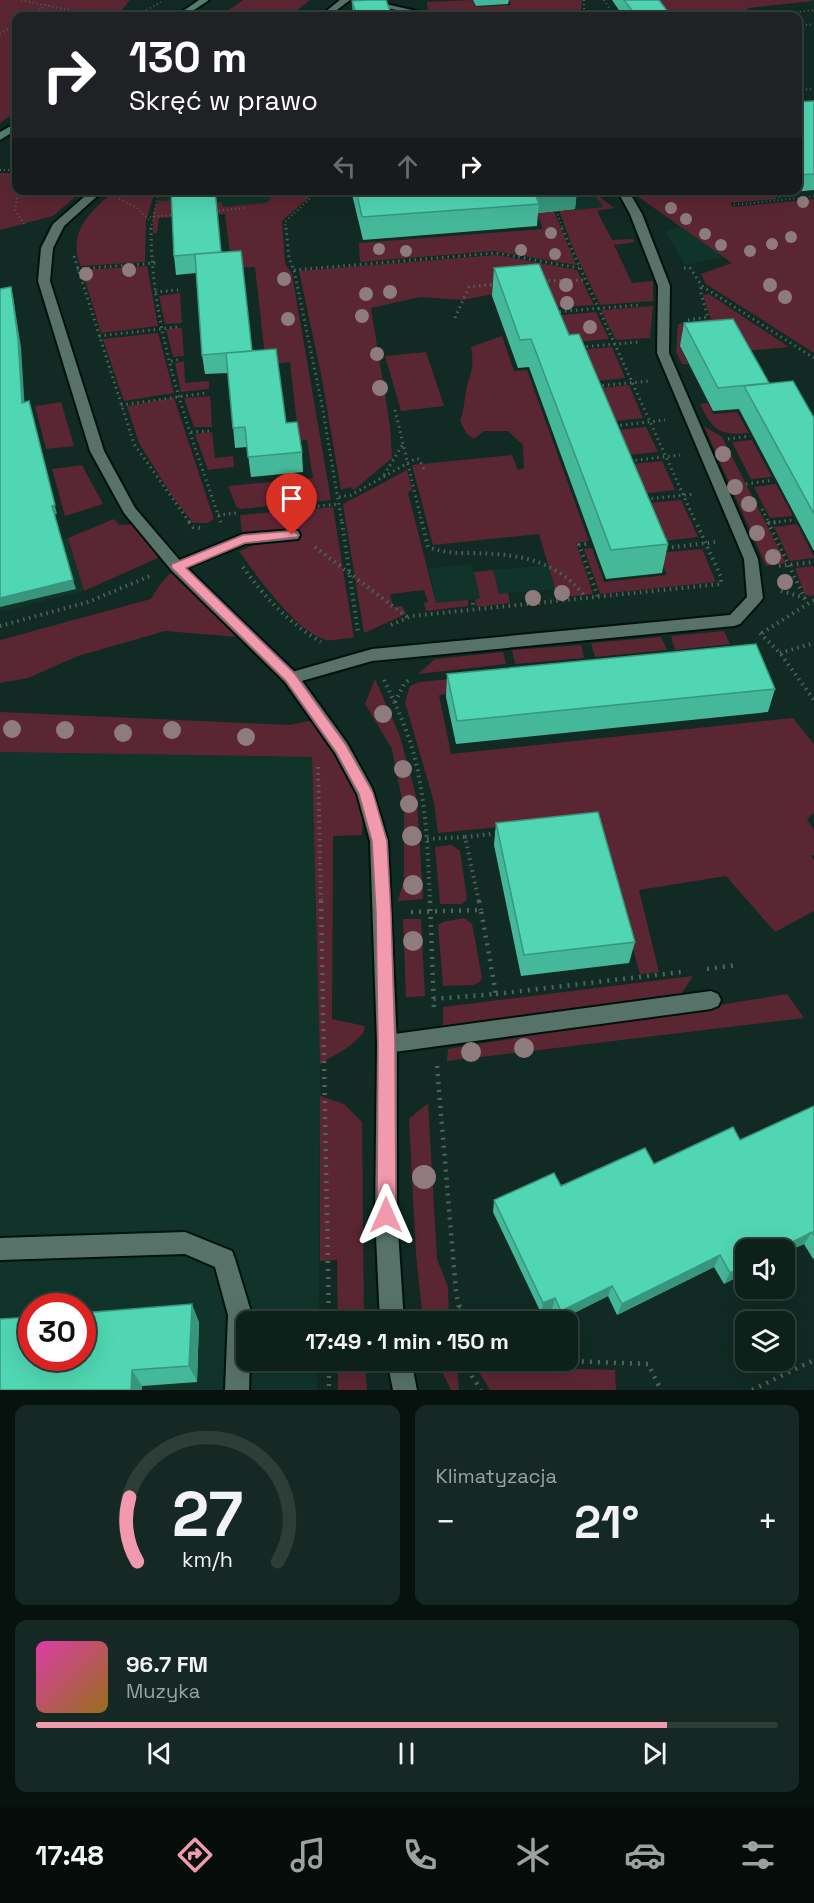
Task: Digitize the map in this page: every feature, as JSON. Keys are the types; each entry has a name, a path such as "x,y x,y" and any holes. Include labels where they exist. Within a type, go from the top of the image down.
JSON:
{"main road":[{"path":"186,12 205,0"}],"street":[{"path":"330,12 346,0"},
{"path":"356,0 413,12"},
{"path":"93,195 59,224 47,248 44,281 97,451 129,510 177,567 291,678 341,748 366,793 379,841 387,1044 386,1215 392,1311"},
{"path":"291,678 372,655 734,620 755,598 751,560 663,353 664,285 636,214 625,195"},
{"path":"177,567 243,539 292,535"},
{"path":"387,1044 711,1000"},
{"path":"0,1249 185,1243 224,1259 240,1315 237,1390"},
{"path":"401,1371 405,1390"}],"path":[{"path":"21,0 76,12"},
{"path":"143,12 164,0"},
{"path":"584,0 583,12 611,11"},
{"path":"604,0 611,11"},
{"path":"35,12 46,6"},
{"path":"797,12 814,10"},
{"path":"803,19 812,25"},
{"path":"17,195 15,210 24,224"},
{"path":"157,195 150,219 150,264 162,328 179,394 229,544 267,598 304,633 322,643 359,640"},
{"path":"316,195 285,222 289,258 294,270 313,354 339,497 359,640 372,655 398,710 418,771 427,839 435,1037 460,1311"},
{"path":"778,195 781,200"},
{"path":"734,205 814,196"},
{"path":"117,199 136,207 150,219"},
{"path":"388,626 408,617 721,584 721,577 579,268 554,203"},
{"path":"211,211 244,208"},
{"path":"150,219 177,214"},
{"path":"150,235 155,235"},
{"path":"72,248 134,444 193,527 223,528"},
{"path":"294,270 496,253 579,268"},
{"path":"77,269 156,263"},
{"path":"658,270 690,268 702,286 814,358"},
{"path":"534,282 585,280"},
{"path":"455,318 469,287 505,283"},
{"path":"685,320 708,317 700,290 702,286"},
{"path":"155,292 178,290"},
{"path":"553,312 664,303"},
{"path":"99,336 178,327"},
{"path":"570,348 663,340"},
{"path":"171,361 181,359"},
{"path":"597,386 673,379"},
{"path":"121,405 179,394 207,393"},
{"path":"395,410 428,547 448,552 492,554 546,563 571,578 586,598"},
{"path":"614,426 689,417"},
{"path":"191,432 209,431"},
{"path":"728,439 750,436"},
{"path":"381,478 403,443"},
{"path":"630,460 705,452"},
{"path":"339,497 351,495 419,459 424,469"},
{"path":"645,499 721,491"},
{"path":"768,523 793,520"},
{"path":"666,548 742,539"},
{"path":"586,544 579,545 598,597"},
{"path":"312,545 408,617"},
{"path":"753,570 814,562"},
{"path":"0,626 88,602 155,573 177,567"},
{"path":"473,603 473,609"},
{"path":"739,616 761,633 780,653 814,700"},
{"path":"780,653 814,643"},
{"path":"329,1311 318,759 341,748"},
{"path":"427,839 504,832"},
{"path":"465,837 496,994"},
{"path":"429,912 481,910"},
{"path":"703,969 736,965"},
{"path":"433,999 496,994 692,970"},
{"path":"459,1306 466,1311"},
{"path":"752,1390 814,1360"},
{"path":"578,1361 648,1364 661,1390"},
{"path":"329,1371 329,1390"},
{"path":"471,1371 481,1390"}],"shaded area":[{"path":"0,0 130,0 120,12 12,12 12,115 0,123"},
{"path":"243,0 310,0 295,12 226,12"},
{"path":"472,0 476,7 511,5 509,0 582,0 581,11 545,12 428,12 427,2"},
{"path":"647,0 813,1 748,8 746,12 656,12"},
{"path":"0,173 12,173 12,195 77,195 53,216 0,230"},
{"path":"110,195 154,195 146,221 145,262 81,266 77,254 79,233 89,215"},
{"path":"160,195 269,195 271,200 265,203 223,207 222,202 191,204 158,201"},
{"path":"269,195 312,195 282,221 285,263 292,274 331,500 240,509 236,506 228,486 313,478 307,440 299,441 290,362 266,365 255,267 232,268 225,214 159,218 157,233 153,233 153,214 158,201 191,200 192,204 222,202 223,207 265,203 271,200"},
{"path":"547,195 576,265 494,251 360,262 359,243 543,229 532,202"},
{"path":"553,195 568,198 575,210 603,207 595,195 614,208 597,211 612,240 633,239 635,242 614,245 632,283 653,281 653,301 600,305 572,246"},
{"path":"570,195 595,195 603,207 575,210 568,198"},
{"path":"636,195 774,195 777,199 730,203 733,207 814,199 814,353 706,284 701,274 732,263"},
{"path":"680,226 723,257 685,265 665,232"},
{"path":"497,255 577,270 594,305 549,308 541,291 488,295 464,300 420,297 371,308 390,426 392,458 354,490 350,487 341,490 322,379 299,271"},
{"path":"147,266 158,326 101,333 82,270"},
{"path":"180,293 182,323 165,324 159,296"},
{"path":"709,294 789,347 735,352 729,341 679,345 688,364 682,364 676,352 678,324 711,319 703,295"},
{"path":"653,306 650,338 616,340 601,310"},
{"path":"596,312 609,339 563,343 552,316"},
{"path":"182,328 184,356 173,357 166,329"},
{"path":"158,333 174,393 124,401 103,339"},
{"path":"502,336 514,371 527,370 589,541 576,543 593,594 558,598 539,534 433,545 412,465 512,455 518,470 524,468 523,445 508,431 484,431 474,439 467,434 460,421 472,367 471,347"},
{"path":"612,347 625,378 588,382 566,351"},
{"path":"426,352 444,406 401,411 385,356"},
{"path":"184,361 185,383 209,381 209,389 181,392 175,363"},
{"path":"629,385 643,418 604,422 591,389"},
{"path":"210,396 212,427 194,427 184,398"},
{"path":"174,398 214,519 207,523 193,523 171,494 139,443 127,406"},
{"path":"61,402 74,446 46,449 35,406"},
{"path":"708,403 713,414 737,412 749,433 731,433 718,429 709,420 700,404"},
{"path":"704,426 722,437 786,563 766,566"},
{"path":"646,427 658,452 618,456 608,431"},
{"path":"212,432 215,458 233,456 234,467 208,470 195,434"},
{"path":"752,440 772,477 751,479 732,442"},
{"path":"662,461 675,490 634,495 622,465"},
{"path":"82,465 103,504 65,516 52,469"},
{"path":"407,470 412,490 408,493 436,603 468,600 468,606 426,611 424,603 428,602 424,590 390,594 393,607 402,606 406,614 364,633 343,504"},
{"path":"776,484 793,516 770,518 754,487"},
{"path":"681,500 698,537 654,542 638,504"},
{"path":"333,507 354,638 326,640 303,627 290,615 266,588 239,551 254,545 296,539 294,530 242,532 240,515"},
{"path":"114,519 119,525 149,524 169,553 84,591 68,538"},
{"path":"797,524 814,558 790,561 774,527"},
{"path":"68,538 84,591 0,612 0,555"},
{"path":"592,548 604,582 667,575 658,553 702,549 716,582 600,594 584,549"},
{"path":"472,564 480,599 436,603 429,568"},
{"path":"185,565 276,656 267,657 238,637 165,631 78,656 28,678 0,683 0,640 151,599 169,574"},
{"path":"548,565 556,589 499,594 493,570"},
{"path":"814,566 814,596 805,595 795,568"},
{"path":"493,570 499,594 508,593 510,603 477,607 475,600 480,598 474,572"},
{"path":"724,631 730,644 675,650 671,636"},
{"path":"661,637 667,650 595,657 591,643"},
{"path":"581,645 584,658 515,664 512,650"},
{"path":"503,652 506,664 418,674 435,659"},
{"path":"499,674 502,688 439,695 451,754 793,718 814,744 814,813 807,819 814,830 814,855 811,856 814,860 814,911 775,932 726,876 639,890 659,972 640,974 599,827 508,826 438,833 434,802 405,702 410,686 420,682"},
{"path":"375,679 400,736 417,800 423,899 398,901 404,880 404,810 392,749 365,704"},
{"path":"0,712 290,725 327,717 363,795 362,835 333,836 332,1019 365,1026 363,1034 347,1048 320,1064 312,757 0,752"},
{"path":"0,752 312,757 320,1064 319,1311 236,1311 236,1371 318,1371 317,1390 0,1390"},
{"path":"452,845 460,851 467,899 462,904 440,904 435,847"},
{"path":"464,918 472,924 482,977 480,982 473,985 443,986 438,925"},
{"path":"403,919 421,919 425,996 406,997"},
{"path":"693,976 680,996 443,1029 443,1007"},
{"path":"787,994 804,1018 447,1061 448,1049"},
{"path":"320,1096 344,1104 362,1122 364,1311 338,1311 337,1260 320,1261"},
{"path":"428,1103 437,1259 448,1287 449,1311 422,1311 416,1254 409,1119"},
{"path":"615,1370 616,1390 490,1390 479,1372"},
{"path":"338,1371 366,1371 367,1390 338,1390"},
{"path":"442,1371 457,1371 459,1390 451,1390"}],"building":[{"path":"386,0 390,12 356,12 352,1"},
{"path":"624,0 659,0 668,12 633,12"},
{"path":"814,101 814,174 802,175 802,102"},
{"path":"171,195 215,195 221,252 174,256"},
{"path":"357,195 536,195 539,204 362,217"},
{"path":"241,251 252,351 202,355 195,254"},
{"path":"539,264 569,335 579,334 668,544 611,550 531,339 520,340 494,268"},
{"path":"11,287 18,339 22,403 29,401 55,505 52,506 73,580 0,598 0,289"},
{"path":"733,319 769,383 718,388 684,323"},
{"path":"276,349 286,423 297,422 302,452 248,457 245,427 233,428 226,353"},
{"path":"793,381 814,418 814,514 744,386"},
{"path":"756,644 775,689 457,721 447,674"},
{"path":"598,812 635,942 524,955 496,823"},
{"path":"814,1106 814,1236 812,1232 795,1241 735,1239 735,1270 730,1273 720,1255 622,1304 612,1286 561,1311 555,1298 543,1303 494,1200 554,1173 561,1186 645,1148 654,1164 733,1127 740,1140"},
{"path":"192,1304 189,1366 132,1370 131,1390 0,1390 0,1319 18,1318 18,1371 96,1371 96,1312"}],"route":[{"path":"292,535 243,539 177,567 291,678 341,748 366,793 379,841 383,913 387,1044 386,1215"}]}
